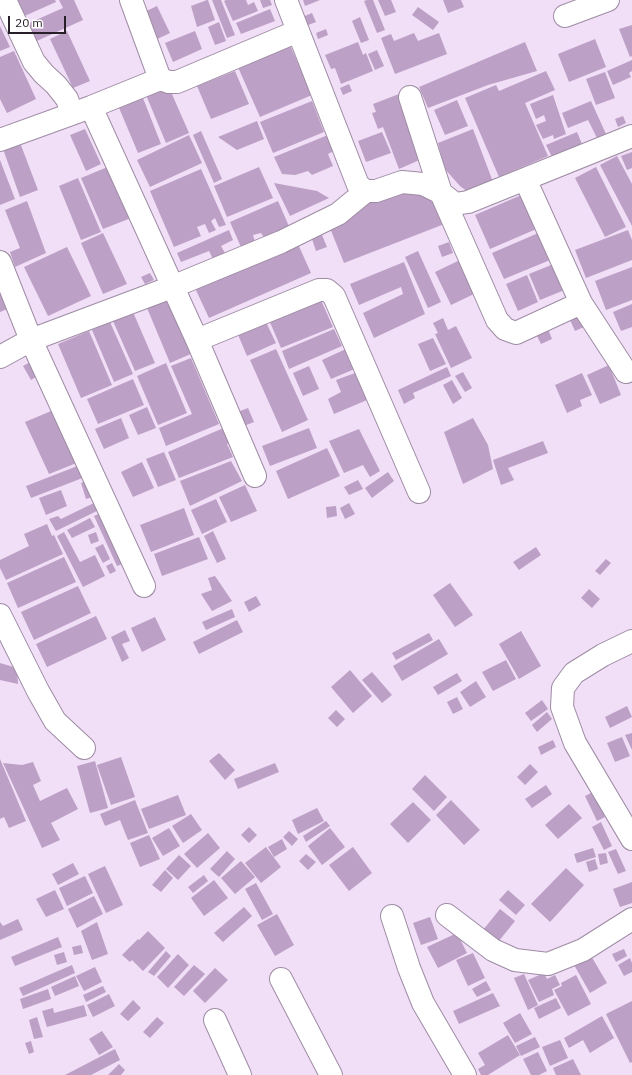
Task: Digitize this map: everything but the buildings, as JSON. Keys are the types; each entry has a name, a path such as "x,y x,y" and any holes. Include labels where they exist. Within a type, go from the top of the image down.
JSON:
{"street":[{"path":"5,0 34,62 56,85 66,99 82,110 172,287 197,340 255,476"},
{"path":"131,0 160,79"},
{"path":"286,0 358,185 366,191 376,192 402,182 423,184 441,193 455,204 468,202 632,136"},
{"path":"565,16 608,0"},
{"path":"0,140 160,79 169,82 177,82 298,31"},
{"path":"410,96 441,193 497,320 506,329 516,333 581,303"},
{"path":"525,179 581,303 626,372"},
{"path":"0,357 31,340 172,287 310,229 338,214 366,191"},
{"path":"0,262 31,340 144,586"},
{"path":"197,340 319,290 327,290 334,296 419,492"},
{"path":"0,614 38,691 55,721 84,748"},
{"path":"632,641 602,655 574,673 563,688 562,707 575,743 632,839"},
{"path":"447,915 492,950 516,960 548,964 583,950 632,919"},
{"path":"392,916 409,968 424,1003 465,1075"},
{"path":"282,979 331,1075"},
{"path":"215,1020 240,1075"}]}
